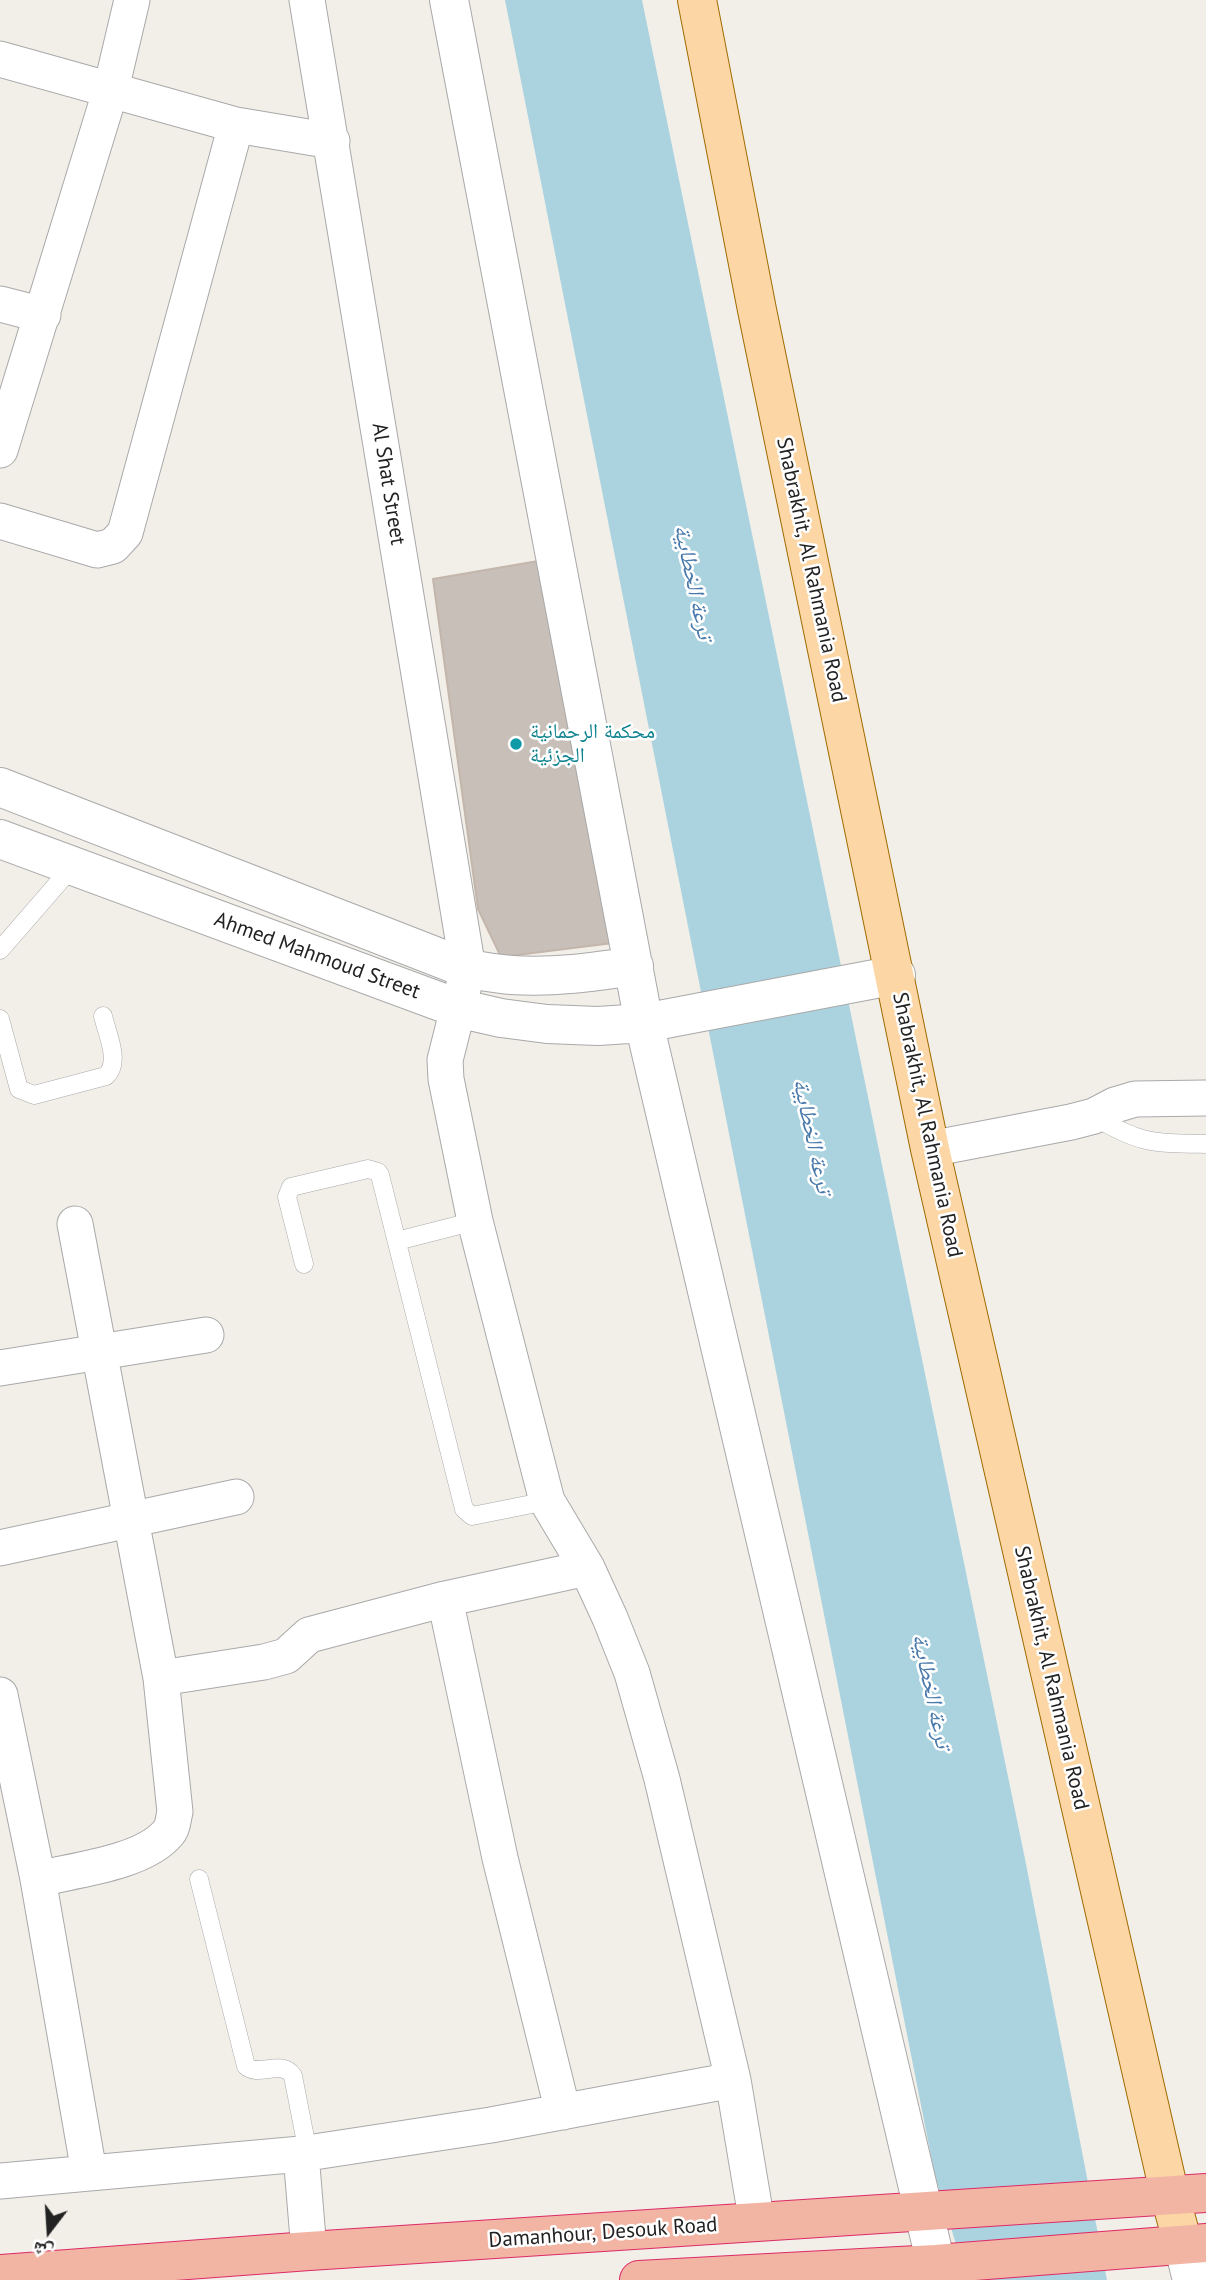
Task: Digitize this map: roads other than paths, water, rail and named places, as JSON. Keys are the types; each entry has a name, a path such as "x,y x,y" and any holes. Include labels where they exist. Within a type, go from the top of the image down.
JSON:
{"highway":[{"name":"Damanhour, Desouk Road","path":"0,2274 309,2251 1173,2196"},
{"path":"639,2280 773,2276 952,2263 1183,2254"}],"main road":[{"name":"Shabrakhit, Al Rahmania Road","path":"697,0 757,310 930,1149 1173,2196 1183,2254"}],"street":[{"path":"0,450 111,89 132,0"},
{"name":"Al Shat Street","path":"307,0 468,969"},
{"path":"449,0 644,1023 930,2212 952,2263"},
{"path":"0,59 236,124 332,141"},
{"path":"0,521 97,550 113,546 125,533 236,124"},
{"path":"0,304 43,315"},
{"name":"Ahmed Mahmoud Street","path":"0,787 468,969 512,975 550,975 634,966"},
{"name":"Ahmed Mahmoud Street","path":"0,839 457,1008 501,1018 547,1024 598,1026 644,1023 896,975"},
{"path":"468,969 445,1060 446,1079 475,1221 547,1501 587,1568 632,1673 662,1779 733,2080 757,2223"},
{"path":"930,1149 1094,1115 1135,1099 1206,1098"},
{"path":"38,1879 131,1857 158,1843 171,1830 175,1812 161,1678 75,1224"},
{"path":"0,1368 206,1335"},
{"path":"0,1548 236,1497"},
{"path":"161,1678 264,1662 286,1656 309,1635 445,1599 587,1568"},
{"path":"445,1599 500,1858 563,2112"},
{"path":"0,1695 38,1879 89,2172"},
{"path":"0,2181 304,2154 491,2126 733,2080"},
{"path":"304,2154 309,2251"}],"lane":[{"path":"0,950 73,866"},
{"path":"0,1019 19,1089 34,1095 106,1076 110,1072 113,1060 103,1016"},
{"path":"1094,1115 1131,1137 1156,1143 1206,1144"},
{"path":"304,1264 286,1197 291,1187 368,1169 377,1172 380,1175 464,1509 472,1516 478,1516 547,1501"},
{"path":"397,1241 475,1221"},
{"path":"199,1879 246,2066 254,2071 283,2067 290,2070 304,2154"}],"water":[{"name":"ترعة الخطابية","path":"505,0 642,0 1025,1859 1107,2280 967,2280 935,2176"}],"place":[{"name":"محكمة الرحمانية الجزئية","path":"516,744"}]}
